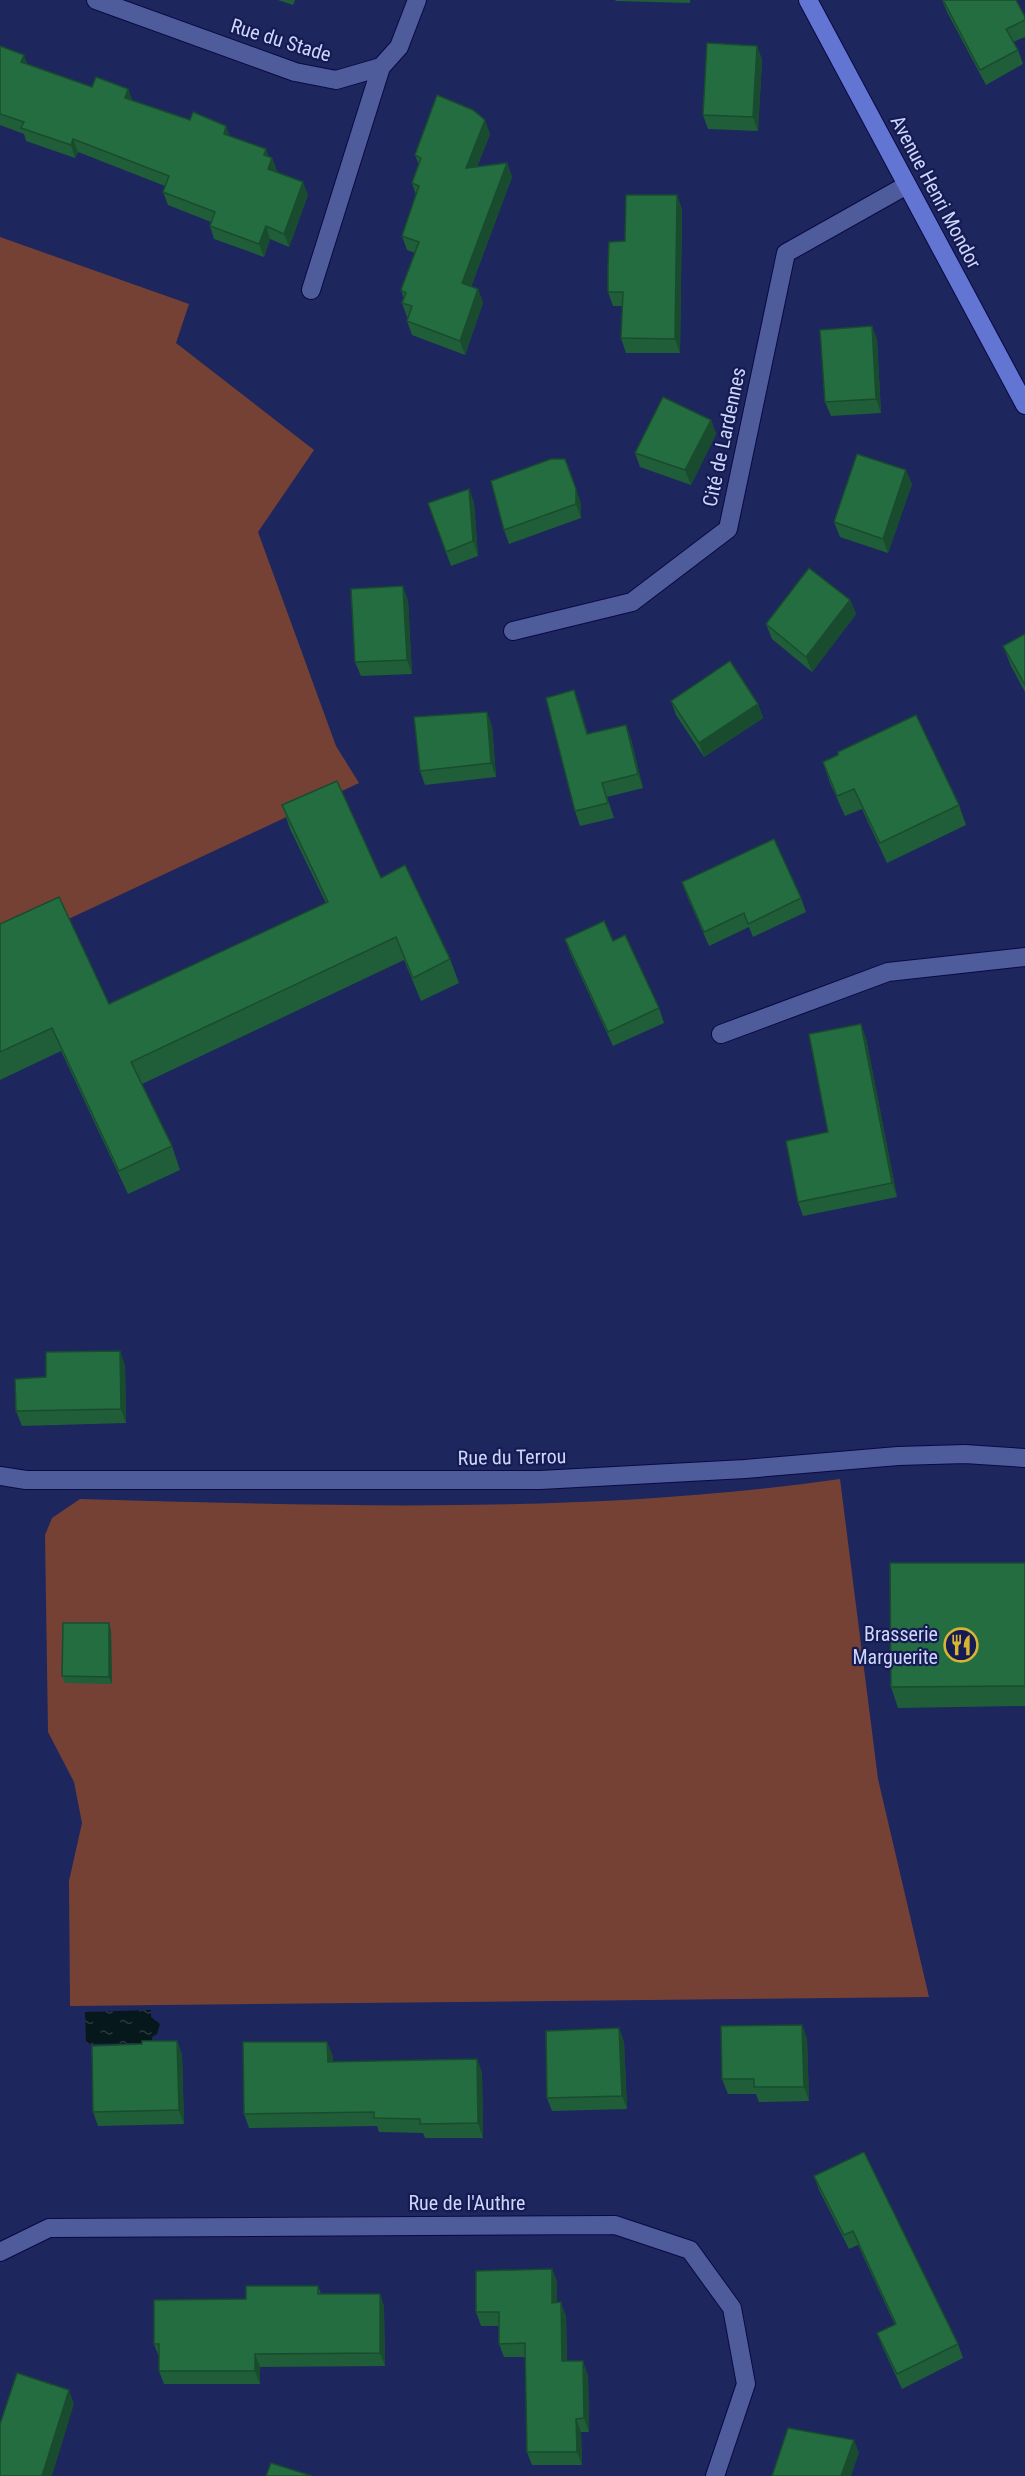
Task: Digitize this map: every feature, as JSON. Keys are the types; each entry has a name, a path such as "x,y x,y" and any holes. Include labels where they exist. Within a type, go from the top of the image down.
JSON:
{"main road":[{"name":"Avenue Henri Mondor","path":"808,0 1025,405"}],"street":[{"name":"Rue du Stade","path":"96,0 295,72 336,80 381,67"},
{"path":"311,290 381,67 399,47 417,0"},
{"name":"Cité de Lardennes","path":"513,632 632,602 728,529 786,253 907,185"},
{"path":"721,1034 888,972 1025,957"},
{"name":"Rue du Terrou","path":"0,1476 26,1480 540,1480 745,1469 898,1456 965,1454 1025,1458"},
{"name":"Rue de l'Authre","path":"0,2252 49,2228 615,2225 690,2250 732,2308 746,2384 715,2476"}],"shaded area":[{"path":"0,237 189,304 176,343 314,450 258,532 336,746 359,783 0,951"},
{"path":"840,1479 878,1779 929,1997 70,2006 69,1881 82,1823 74,1782 48,1732 45,1535 52,1518 80,1499 365,1505 556,1503 746,1490"}],"water":[{"path":"151,2010 151,2017 160,2024 157,2034 152,2037 152,2043 86,2044 85,2012"}],"building":[{"path":"943,0 1016,0 1025,20 1006,29 1018,50 980,70"},
{"path":"707,43 757,46 753,117 703,115"},
{"path":"0,46 24,55 21,62 92,87 96,77 128,89 125,98 190,120 193,112 226,126 224,134 266,149 264,155 272,158 268,169 303,182 284,234 266,226 259,244 210,226 215,212 163,192 169,176 73,139 71,145 21,128 24,122 0,114"},
{"path":"437,95 473,110 485,120 466,168 507,163 462,283 478,289 460,341 407,321 412,306 402,303 406,293 401,290 419,242 402,236 419,186 412,183 421,158 415,155"},
{"path":"626,195 677,195 675,339 621,338 623,292 608,292 608,267 609,242 625,241"},
{"path":"872,326 876,399 825,402 820,330"},
{"path":"663,397 711,420 685,470 635,453"},
{"path":"857,454 906,470 883,539 834,522"},
{"path":"551,459 565,459 576,489 576,504 504,530 491,481"},
{"path":"469,489 473,541 446,552 428,503"},
{"path":"809,568 850,600 806,657 766,624"},
{"path":"403,586 407,660 355,662 351,589"},
{"path":"1025,634 1025,685 1003,646"},
{"path":"730,661 758,704 699,743 671,701"},
{"path":"574,690 587,734 626,725 638,774 602,783 608,803 575,811 546,698"},
{"path":"487,712 491,763 420,771 414,717"},
{"path":"916,715 959,805 880,843 854,789 837,796 823,762 838,755 838,752"},
{"path":"337,781 381,878 405,865 450,959 413,978 396,937 131,1062 172,1146 119,1171 52,1028 0,1052 0,924 59,897 109,1004 328,902 282,805"},
{"path":"774,839 801,898 748,924 744,913 704,932 682,882"},
{"path":"604,921 613,941 625,935 659,1008 608,1032 565,939"},
{"path":"861,1024 892,1183 798,1202 786,1141 828,1132 809,1034"},
{"path":"120,1351 121,1409 16,1411 15,1379 46,1377 46,1352"},
{"name":"Brasserie Marguerite","path":"890,1563 1025,1563 1025,1686 891,1687"},
{"path":"63,1623 109,1623 109,1677 62,1676"},
{"path":"802,2025 804,2087 754,2087 754,2079 722,2079 721,2026"},
{"path":"619,2028 622,2096 547,2098 546,2031"},
{"path":"142,2041 177,2041 179,2110 93,2112 92,2046 142,2044"},
{"path":"243,2042 327,2042 328,2062 477,2059 478,2123 420,2124 420,2119 374,2118 374,2112 244,2114"},
{"path":"864,2152 958,2344 897,2374 877,2333 896,2324 853,2231 844,2235 814,2176"},
{"path":"552,2269 552,2303 561,2302 562,2361 583,2361 584,2418 576,2419 577,2452 527,2452 525,2343 499,2344 499,2312 476,2312 476,2271"},
{"path":"246,2286 318,2286 318,2294 380,2294 380,2353 255,2354 255,2371 159,2371 159,2344 154,2344 154,2300 246,2299"},
{"path":"17,2373 69,2390 42,2476 0,2476 0,2424"},
{"path":"788,2428 854,2440 841,2476 772,2476"},
{"path":"271,2463 312,2476 266,2476"}],"place":[{"name":"Brasserie Marguerite","path":"961,1645"}]}
